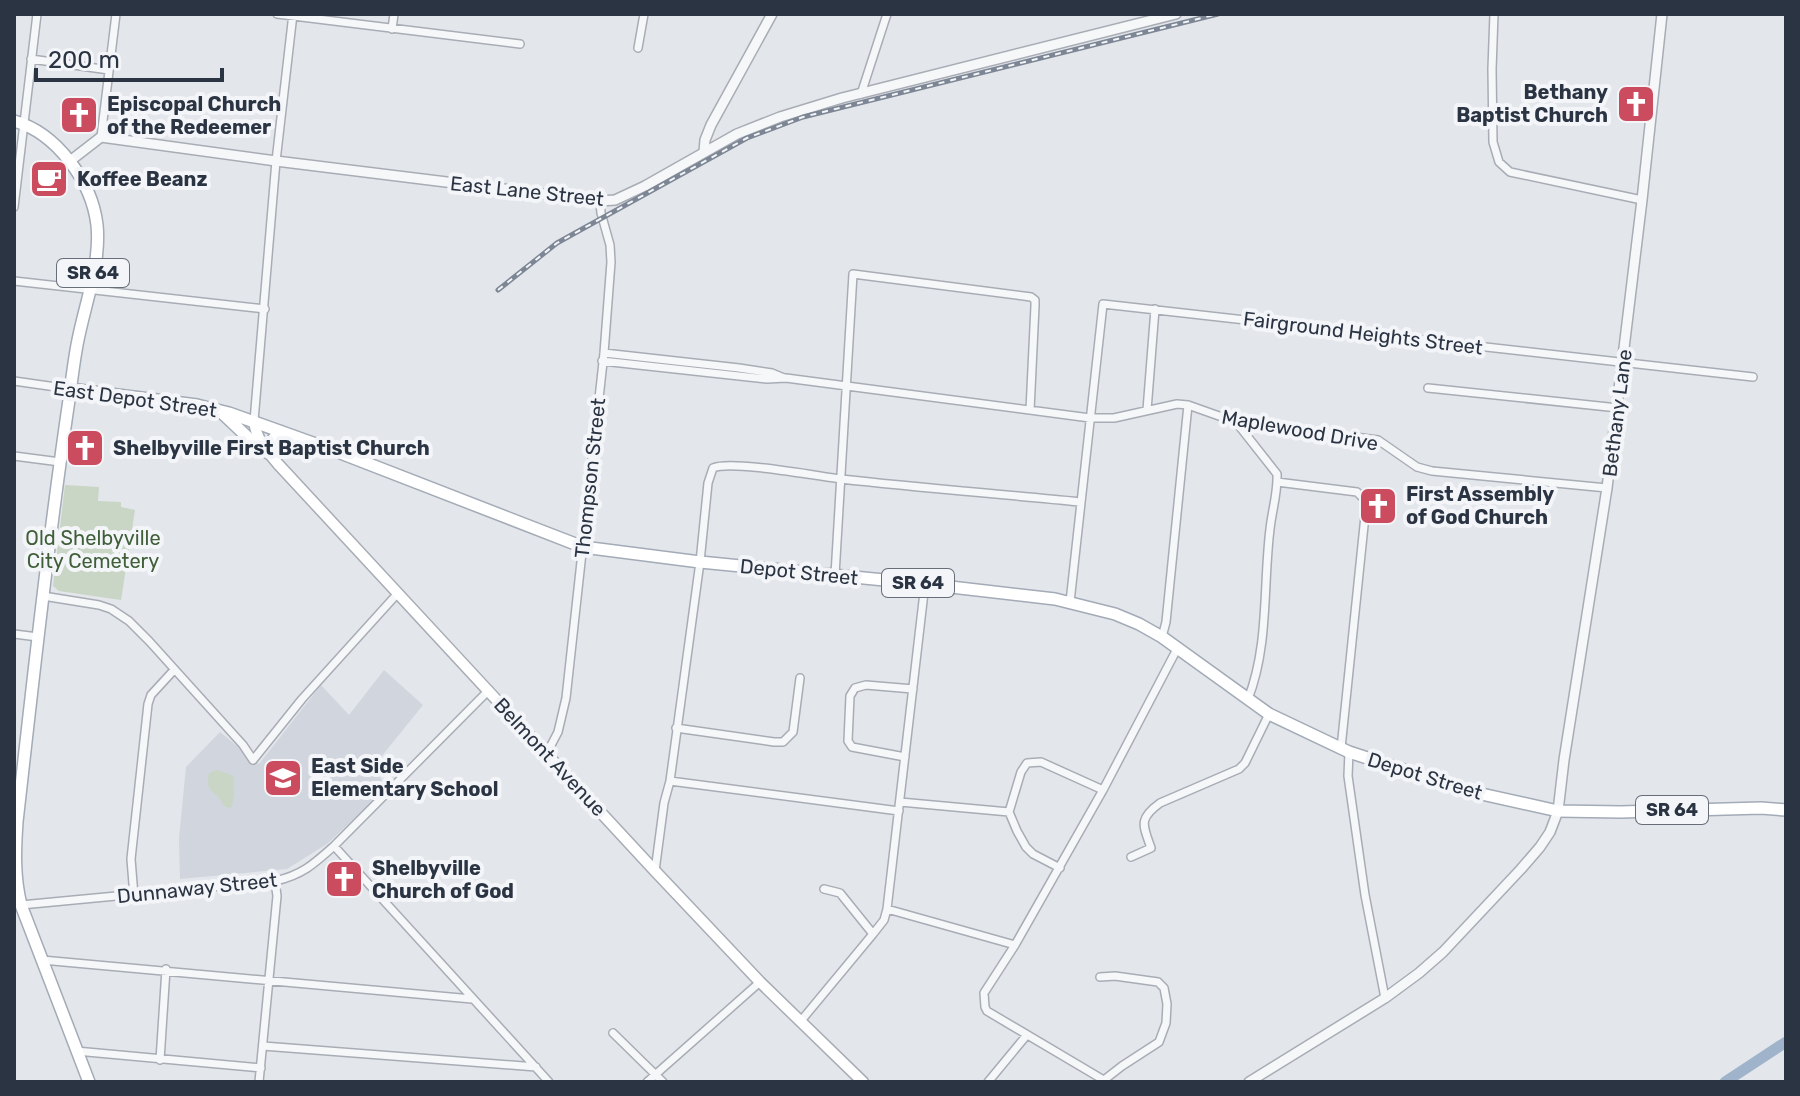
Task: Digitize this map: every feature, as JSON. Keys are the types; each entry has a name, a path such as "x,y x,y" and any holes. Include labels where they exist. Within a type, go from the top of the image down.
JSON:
{"main road":[{"name":"SR 64","path":"19,122 47,139 70,161 87,190 97,224 97,250 70,389"},
{"name":"East Depot Street","path":"70,389 197,405 254,421"},
{"path":"70,389 16,822 15,867 21,905 89,1082"},
{"path":"219,411 270,454 271,442 280,431"},
{"name":"Depot Street","path":"254,421 583,547 1070,602 1115,614 1162,637 1269,714 1345,750 1468,791 1558,811"},
{"name":"Belmont Avenue","path":"254,421 255,432 270,454 398,593 760,982 863,1082"},
{"name":"SR 64","path":"1558,811 1786,810"}],"street":[{"path":"14,207 19,122 37,14"},
{"path":"70,161 101,137 116,14"},
{"path":"277,14 520,44"},
{"path":"392,29 394,14"},
{"path":"638,48 644,14"},
{"path":"704,152 711,125 772,14"},
{"path":"861,94 887,14"},
{"name":"East Lane Street","path":"101,137 600,201 615,200 737,134 780,117 820,104 1176,14"},
{"path":"1494,14 1493,142 1499,162 1510,172 1642,200"},
{"name":"Bethany Lane","path":"1249,1082 1385,998 1443,952 1521,869 1550,832 1558,811 1618,408 1662,14"},
{"path":"254,421 276,161 293,15"},
{"path":"31,59 109,70"},
{"name":"Thompson Street","path":"547,753 558,732 566,698 603,357 611,262 600,201"},
{"path":"835,575 853,274 1031,297 1035,300 1030,410"},
{"path":"14,281 265,309"},
{"name":"Fairground Heights Street","path":"1090,418 1103,304 1753,377"},
{"path":"1147,410 1155,309"},
{"name":"Maplewood Drive","path":"603,357 1090,418 1114,418 1177,404 1188,405 1236,422 1378,440 1417,467 1432,471 1607,488"},
{"name":"East Depot Street","path":"14,381 70,389"},
{"path":"1428,388 1618,408"},
{"path":"1162,637 1188,405"},
{"path":"1070,602 1090,418"},
{"path":"1236,422 1277,474 1260,656 1256,680 1248,699"},
{"path":"14,456 60,462"},
{"path":"655,871 700,562 708,483 713,468 727,465 1080,502"},
{"path":"1277,482 1357,492 1365,500 1345,750 1361,865 1385,998"},
{"path":"800,1022 884,920 925,584"},
{"path":"43,596 99,605 129,621 243,745 253,760 302,699 398,593"},
{"path":"14,634 38,637"},
{"path":"1100,977 1158,982 1164,988 1167,1004 1166,1023 1159,1042 1122,1066 1106,1081 987,1011 984,1000 984,993 1060,868 1177,649"},
{"path":"134,896 131,859 148,704 151,695 174,670"},
{"path":"676,728 783,742 793,732 800,678"},
{"path":"905,757 852,747 848,741 850,696 855,688 866,685 913,689"},
{"name":"Dunnaway Street","path":"21,905 134,896 293,877 334,846 489,690"},
{"path":"1131,857 1151,848 1143,825 1150,810 1239,769 1269,714"},
{"path":"1060,868 1026,847 1009,812 1024,766 1041,762 1103,790"},
{"path":"670,781 900,806 1009,812"},
{"path":"334,846 549,1082"},
{"path":"259,1082 277,896 275,881"},
{"path":"824,889 840,893 873,934"},
{"path":"887,909 1015,945"},
{"path":"42,960 472,999"},
{"path":"160,1060 166,969"},
{"path":"647,1082 760,982"},
{"path":"613,1033 663,1082"},
{"path":"988,1082 1026,1036"},
{"path":"263,1046 536,1067"},
{"path":"76,1051 261,1068"}],"shaded area":[{"name":"East Side Elementary School","path":"384,670 423,705 373,767 387,788 327,844 287,869 180,879 179,838 186,767 220,732 259,764 321,685 349,715"}],"green space":[{"name":"Old Shelbyville City Cemetery","path":"65,485 99,487 98,501 121,502 121,507 135,510 121,600 59,591 53,586"},
{"path":"217,770 234,776 230,808 224,806 210,789 209,773"}],"waterway":[{"path":"1725,1082 1786,1042"}],"railway":[{"path":"498,290 557,243 747,138 803,117 1218,14"}],"place":[{"name":"Bethany Baptist Church","path":"1636,104"},
{"name":"Episcopal Church of the Redeemer","path":"79,115"},
{"name":"Koffee Beanz","path":"49,179"},
{"name":"Shelbyville First Baptist Church","path":"85,448"},
{"name":"First Assembly of God Church","path":"1378,506"},
{"name":"East Side Elementary School","path":"283,778"},
{"name":"Shelbyville Church of God","path":"344,879"}]}
